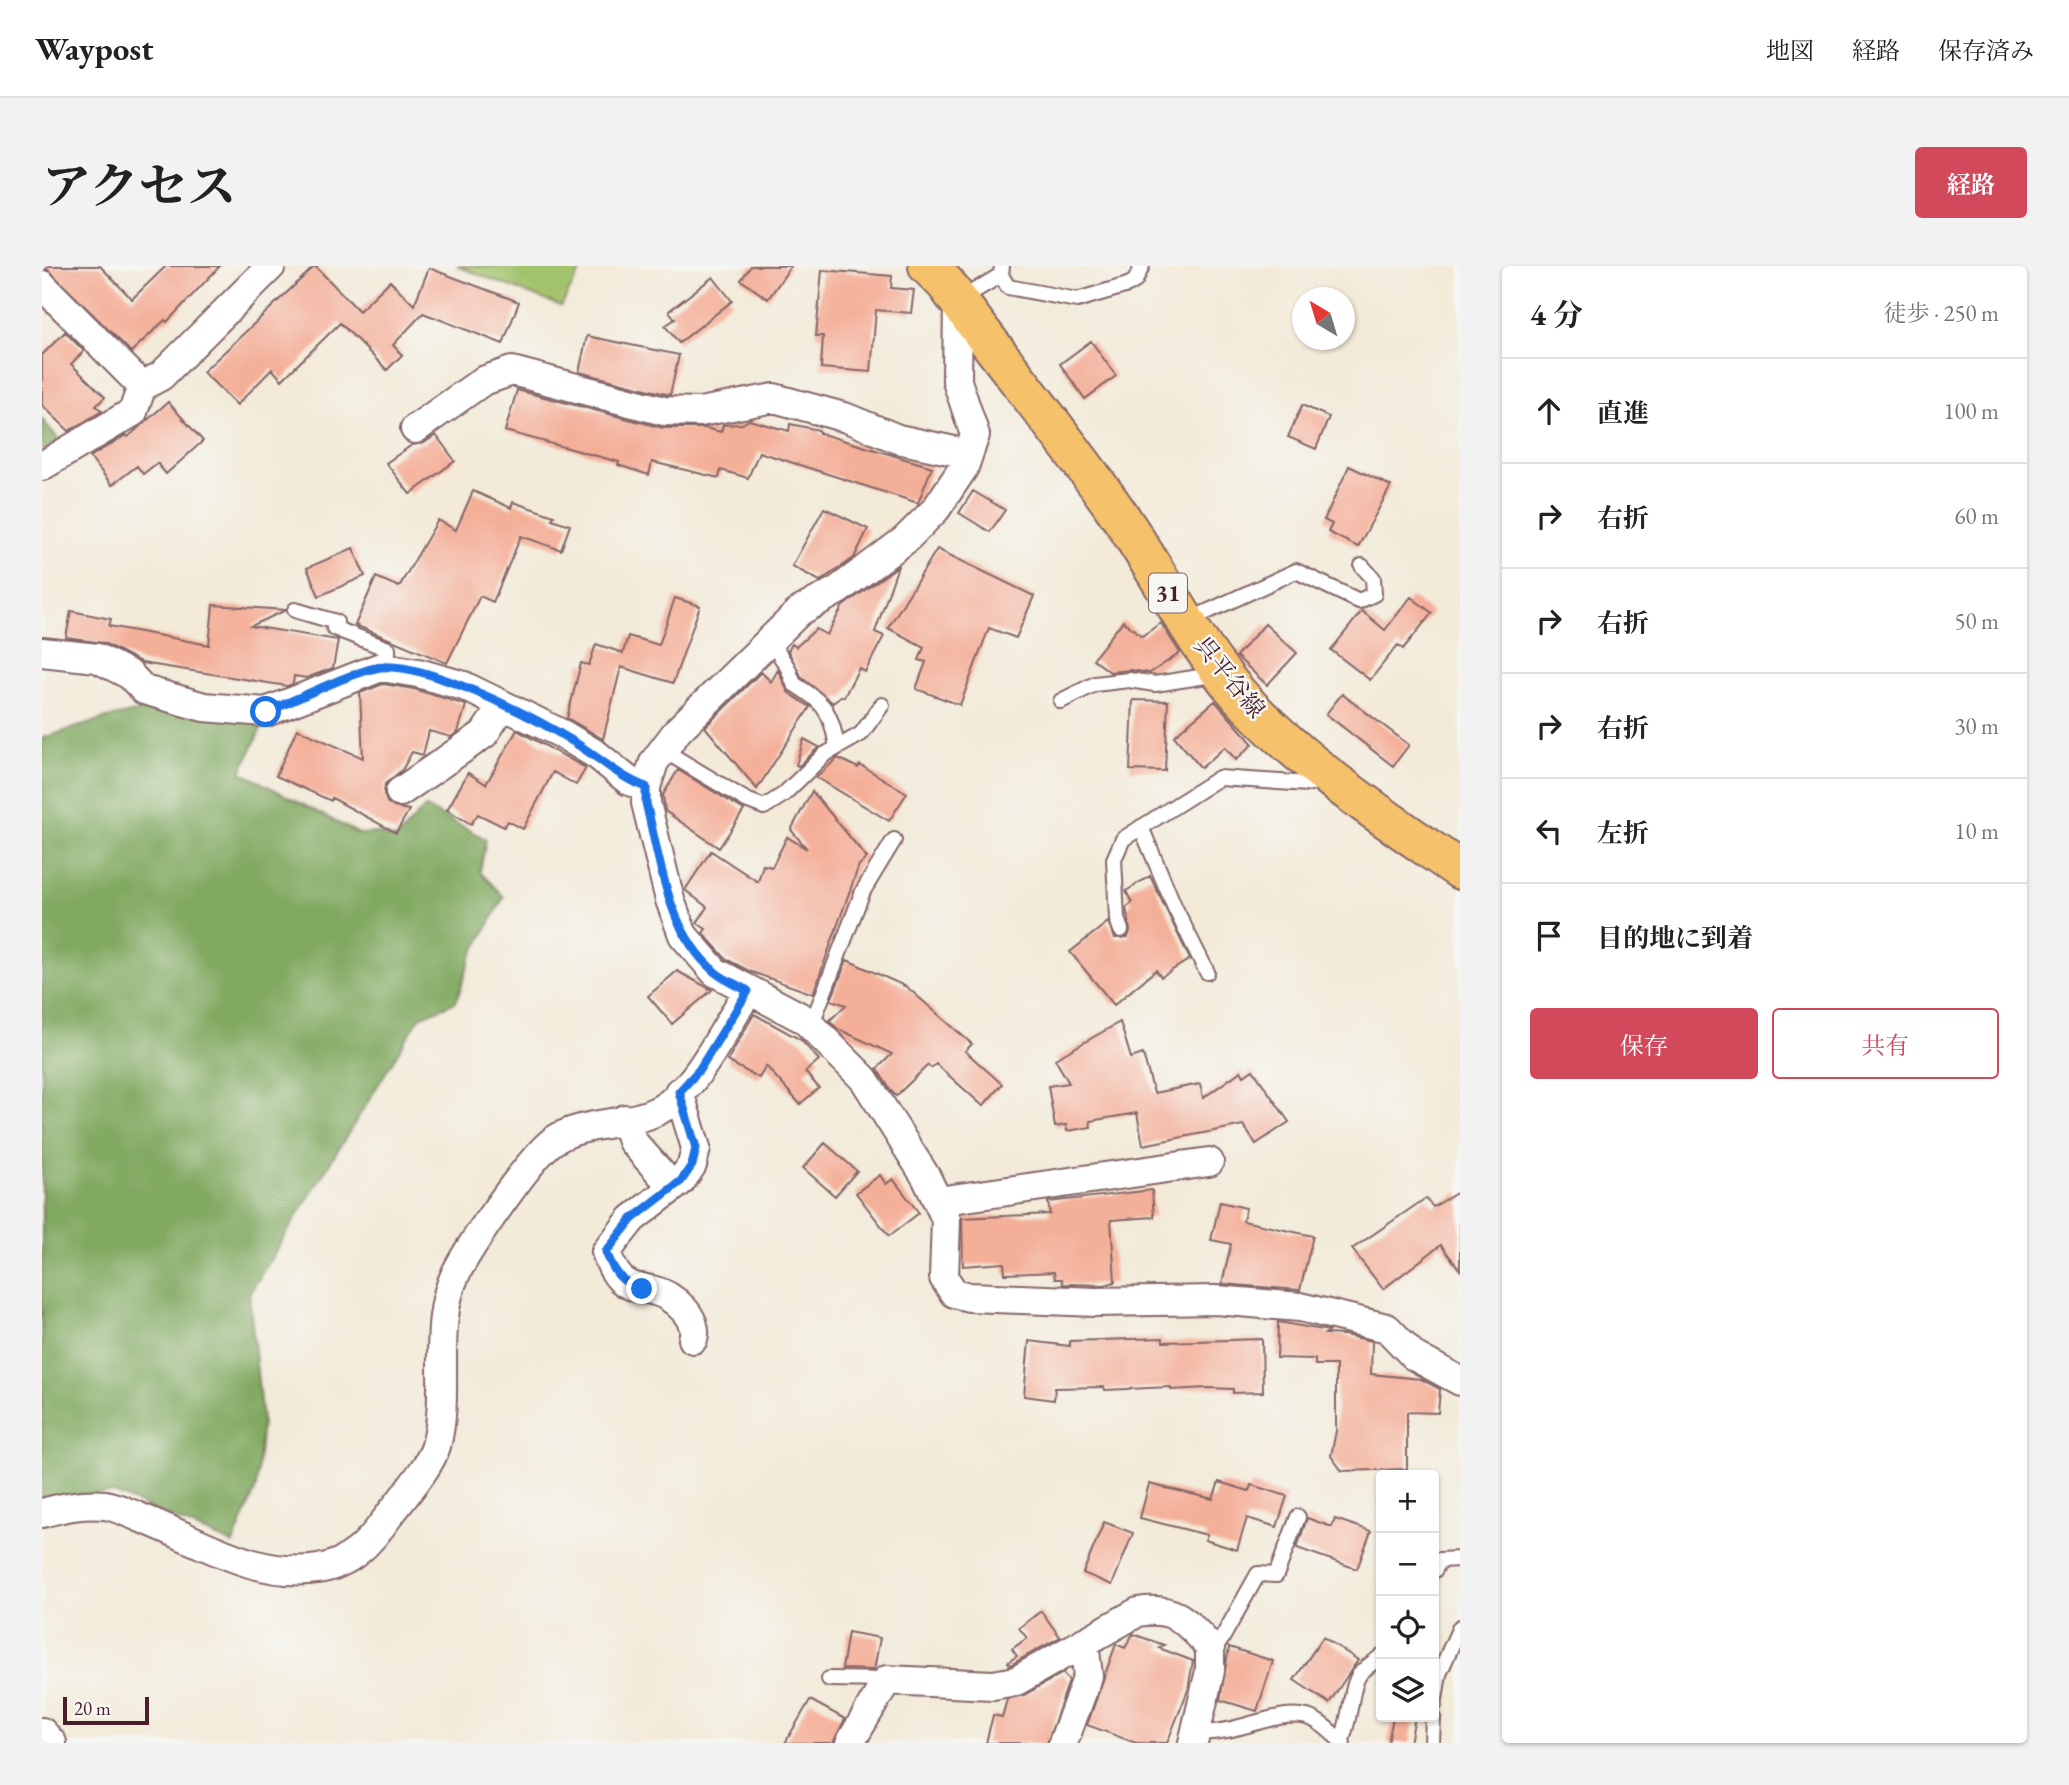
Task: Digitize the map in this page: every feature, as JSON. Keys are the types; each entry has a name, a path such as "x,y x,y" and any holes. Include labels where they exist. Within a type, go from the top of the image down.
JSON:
{"main road":[{"name":"呉平谷線","path":"928,266 958,300 1118,513 1186,621 1250,707 1330,776 1460,870"}],"street":[{"path":"42,466 134,412 142,386 161,376 271,266"},
{"path":"42,285 142,386"},
{"path":"958,300 957,381 975,435 964,467 936,509 905,540 838,590 800,611 678,730 654,762 646,787 646,803 667,888 683,935 715,972 748,991 772,1000 811,1026 864,1079 926,1177 946,1219 944,1278 954,1293 969,1297 1096,1302 1216,1300 1300,1307 1387,1328 1414,1356 1460,1381"},
{"path":"415,429 483,381 512,371 664,411 700,412 774,398 847,418 898,439 968,454"},
{"path":"42,652 97,658 130,675 144,690 204,707 266,712 342,681 381,667 388,668 464,686 562,734 597,755 629,781 646,787"},
{"path":"400,792 484,734 503,705"},
{"path":"42,1513 76,1504 108,1505 255,1567 319,1569 353,1556 372,1539 435,1449 442,1416 441,1368 446,1308 456,1274 476,1239 536,1158 555,1139 659,1110 679,1092 699,1070 748,991"},
{"path":"679,1092 696,1148 692,1165 673,1187 632,1219 606,1252 611,1266 625,1284 658,1291 672,1299 692,1320 696,1331 694,1339"},
{"path":"625,1119 632,1141 673,1187"},
{"path":"938,1201 1209,1162"},
{"path":"850,1743 887,1680 993,1685 1008,1682 1138,1612 1154,1609 1170,1611 1187,1623 1210,1647 1210,1671 1195,1737"},
{"path":"1063,1743 1088,1676 1084,1642"},
{"path":"42,1732 52,1743"}],"lane":[{"path":"958,300 1001,270 1008,287 1077,300 1107,294 1128,285 1135,281 1142,266"},
{"path":"1186,621 1296,571 1359,601 1374,594 1373,578 1362,566"},
{"path":"295,610 336,622 334,628 388,649 388,668"},
{"path":"770,640 788,667 794,684 820,699 834,728 837,747"},
{"path":"1061,701 1096,684 1129,680 1155,684 1224,673"},
{"path":"663,750 746,800 764,807 783,795 837,747 862,734 882,705"},
{"path":"1121,930 1117,919 1114,859 1123,839 1219,778 1309,784 1330,776"},
{"path":"1141,827 1175,908 1207,972"},
{"path":"811,1026 863,891 894,839"},
{"path":"1210,1647 1221,1640 1258,1574 1276,1575 1298,1517"},
{"path":"1439,1562 1460,1559"},
{"path":"1439,1674 1460,1628"},
{"path":"1195,1737 1238,1730 1280,1717 1307,1717 1327,1728 1342,1742 1349,1723 1354,1688 1360,1674 1378,1659"},
{"path":"829,1679 887,1680"},
{"path":"1432,1743 1433,1722"}],"green space":[{"path":"457,266 583,266 561,306"},
{"path":"42,419 60,441 42,452"},
{"path":"155,708 264,722 241,772 359,834 378,833 396,839 425,807 486,839 480,872 504,897 471,957 456,1002 420,1017 249,1294 262,1420 256,1488 233,1544 114,1493 42,1498 42,738 107,718"}],"building":[{"path":"44,266 100,266 132,299 166,266 220,266 167,322 165,320 131,352"},
{"path":"315,266 359,311 390,281 414,305 429,268 519,302 503,344 423,313 393,345 402,355 387,370 340,323 282,380 272,369 237,405 203,372"},
{"path":"751,266 791,266 768,299 741,280"},
{"path":"822,270 892,276 891,288 914,290 911,313 876,310 871,372 821,368 823,336 816,336"},
{"path":"713,277 732,301 679,343 665,326 675,319 669,311"},
{"path":"65,332 84,351 71,364 105,397 96,406 102,411 69,431 42,405 42,355"},
{"path":"587,336 679,355 670,395 579,372"},
{"path":"1091,341 1116,376 1085,399 1060,364"},
{"path":"517,390 663,428 705,428 721,432 723,425 742,424 749,420 789,431 790,424 819,430 819,433 932,467 918,503 759,452 748,478 721,470 719,478 652,462 649,475 618,465 619,462 505,431"},
{"path":"168,402 203,441 166,474 157,463 143,474 137,466 112,485 90,457 126,435 128,437"},
{"path":"1302,405 1329,417 1316,449 1288,437"},
{"path":"436,435 455,461 410,494 386,463 412,445 424,443"},
{"path":"1349,466 1391,486 1358,547 1328,532 1332,524 1324,520"},
{"path":"473,491 511,508 513,502 554,516 552,519 570,525 561,550 521,536 493,602 480,596 447,663 355,625 376,577 399,587 438,520 456,530"},
{"path":"973,491 1005,510 990,532 959,513"},
{"path":"824,508 868,529 854,558 820,581 792,566"},
{"path":"353,548 365,576 319,596 307,568"},
{"path":"937,549 1034,596 1016,638 989,628 960,705 916,689 926,662 919,660 924,647 888,628"},
{"path":"898,566 875,632 884,636 865,672 859,668 844,697 841,696 833,703 802,678 788,651 792,644 796,647 816,629 827,635 843,606"},
{"path":"1411,597 1432,613 1403,649 1398,645 1370,680 1331,650 1362,611 1385,630"},
{"path":"675,598 700,606 673,683 621,667 603,739 567,718 581,663 589,665 596,644 623,653 628,636 659,645"},
{"path":"213,605 286,610 251,626 338,640 333,668 306,678 294,676 293,684 287,686 142,663 104,643 66,638 71,611 111,619 109,626 209,645"},
{"path":"1123,621 1142,636 1161,623 1180,653 1150,673 1130,670 1110,672 1093,659"},
{"path":"1265,624 1297,653 1267,685 1236,656"},
{"path":"778,670 788,692 810,707 757,789 705,727 761,672 771,682"},
{"path":"383,684 414,689 466,705 458,732 451,737 429,731 423,755 412,752 402,770 385,784 387,802 394,807 409,810 396,833 332,798 331,801 276,776 297,729 363,758 360,693"},
{"path":"1342,694 1409,745 1393,766 1326,714"},
{"path":"1133,700 1168,701 1165,771 1130,770"},
{"path":"1215,701 1253,744 1236,760 1225,747 1201,768 1174,736"},
{"path":"517,730 586,768 576,785 553,772 523,829 508,821 504,827 478,814 471,824 447,810 468,773 486,784"},
{"path":"804,739 819,747 799,766 796,765"},
{"path":"838,758 858,768 860,765 907,793 889,821 816,777"},
{"path":"678,770 744,810 719,848 665,811 663,795"},
{"path":"812,791 867,858 859,865 813,994 749,971 726,959 703,933 706,929 697,923 707,907 685,890 711,851 758,882 763,865 772,867 787,837 807,849 791,830"},
{"path":"1150,876 1190,959 1161,977 1156,970 1114,1005 1070,952 1108,922 1115,938 1128,937 1130,931 1126,908 1132,903 1126,891"},
{"path":"847,960 907,987 972,1044 965,1051 1002,1084 983,1106 936,1064 931,1068 928,1065 896,1096 892,1092 877,1069 892,1054 838,1029 829,1021 846,1005 831,1000"},
{"path":"677,971 712,990 672,1024 648,996"},
{"path":"754,1014 801,1040 819,1060 805,1072 819,1088 800,1104 766,1066 759,1078 727,1061"},
{"path":"1120,1022 1131,1058 1143,1054 1154,1093 1200,1084 1203,1098 1241,1071 1244,1076 1253,1070 1289,1122 1256,1144 1243,1125 1143,1145 1137,1113 1090,1121 1091,1127 1067,1131 1066,1125 1055,1127 1048,1086 1069,1083 1055,1059"},
{"path":"825,1143 857,1171 835,1196 803,1168"},
{"path":"880,1175 886,1184 893,1179 919,1213 889,1236 856,1193"},
{"path":"1152,1190 1154,1217 1111,1220 1115,1282 1105,1285 1063,1284 1062,1279 1055,1279 1054,1272 1005,1274 1004,1263 963,1266 962,1218 1050,1214 1048,1202"},
{"path":"1460,1191 1460,1270 1441,1245 1383,1289 1352,1249 1426,1198 1433,1207"},
{"path":"1220,1202 1246,1208 1243,1221 1313,1236 1300,1290 1222,1284 1231,1244 1211,1240"},
{"path":"1278,1322 1329,1331 1325,1334 1372,1341 1371,1374 1421,1379 1440,1389 1438,1413 1407,1412 1407,1469 1342,1471 1331,1456 1336,1431 1336,1365 1315,1365 1315,1359 1277,1358"},
{"path":"1163,1338 1163,1342 1262,1339 1263,1392 1233,1393 1233,1389 1207,1388 1171,1390 1171,1387 1105,1390 1104,1387 1055,1388 1054,1400 1024,1396 1029,1341 1070,1346 1070,1341"},
{"path":"1219,1482 1249,1491 1251,1485 1287,1496 1277,1527 1247,1518 1237,1550 1205,1540 1207,1535 1140,1518 1149,1484 1213,1499"},
{"path":"1307,1518 1332,1527 1335,1519 1371,1531 1357,1569 1297,1548"},
{"path":"1104,1522 1133,1533 1112,1585 1083,1573"},
{"path":"1041,1611 1060,1637 1010,1665 1008,1662 1017,1656 1012,1649 1027,1638 1019,1628"},
{"path":"848,1632 880,1638 874,1670 842,1669"},
{"path":"1133,1634 1164,1645 1159,1648 1193,1661 1188,1690 1167,1743 1136,1743 1087,1725 1116,1644 1125,1648"},
{"path":"1323,1637 1358,1660 1329,1703 1294,1680"},
{"path":"1229,1647 1273,1661 1257,1711 1220,1700"},
{"path":"1063,1673 1069,1681 1047,1743 986,1743 993,1715 1002,1717 1007,1699 1024,1695"},
{"path":"810,1700 845,1719 833,1743 785,1743"},
{"path":"1392,1722 1414,1722 1410,1743 1388,1743"}],"route":[{"path":"266,712 381,667 418,673 464,686 562,734 597,755 629,781 646,787 646,803 670,900 683,935 715,972 748,991 699,1070 679,1092 691,1124 696,1148 692,1165 681,1181 650,1208 632,1219 606,1252 611,1266 625,1284 642,1289"}]}
